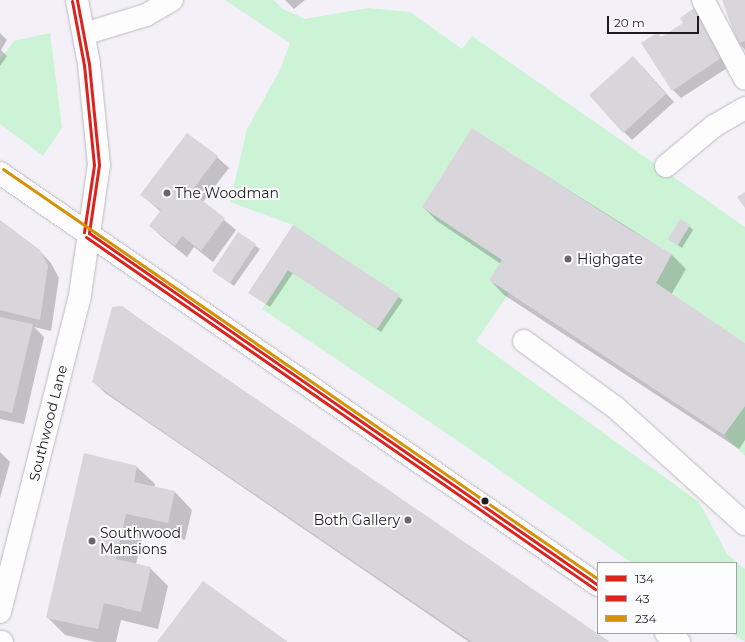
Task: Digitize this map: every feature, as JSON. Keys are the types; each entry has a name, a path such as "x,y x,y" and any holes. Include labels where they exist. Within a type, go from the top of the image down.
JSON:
{"main road":[{"name":"Southwood Lane","path":"0,612 80,295 99,165 84,34 77,0"},
{"path":"84,34 146,15 172,0"},
{"path":"703,0 745,79"},
{"path":"666,166 714,126 745,108"},
{"path":"0,173 89,233 597,585"},
{"path":"524,341 615,407 745,524"},
{"path":"667,634 679,642"}],"green space":[{"path":"225,0 274,0 283,9 305,19 368,8 410,12 462,49 472,36 745,227 745,343 656,283 672,254 629,229 472,128 422,207 502,260 489,280 509,293 476,341 699,502 727,554 737,562 631,562 461,443 262,309 288,270 377,329 399,295 293,225 230,202 247,129 280,70 290,43"},
{"path":"50,33 62,128 43,156 0,124 0,60 14,41"},
{"path":"745,406 745,456 724,435"},
{"path":"737,562 745,569 745,642 733,634 737,634"}],"building":[{"path":"722,0 745,0 745,41 738,44"},
{"path":"696,7 727,54 672,91 641,43 658,32 661,37 683,23 680,18"},
{"path":"633,56 666,94 623,133 589,95"},
{"name":"Highgate","path":"472,128 629,229 672,254 656,283 745,343 745,406 724,435 489,280 502,260 422,207"},
{"name":"The Woodman","path":"187,133 218,156 191,192 225,218 201,251 182,236 175,246 149,226 161,210 140,195"},
{"path":"745,192 745,208 737,197"},
{"path":"680,219 690,225 678,245 668,239"},
{"path":"0,220 40,250 48,266 40,320 0,310"},
{"path":"293,225 400,295 377,329 288,270 266,304 248,293"},
{"path":"238,232 256,244 230,283 212,271"},
{"path":"122,306 610,642 472,642 92,382 112,307"},
{"path":"0,317 33,324 12,413 0,410"},
{"name":"Southwood Mansions","path":"84,453 137,466 134,482 175,491 168,523 126,514 116,559 151,567 141,612 104,603 98,629 46,618"},
{"path":"203,581 246,612 288,642 157,642"}],"transit line":[{"name":"134","path":"77,0 89,64 99,165 89,233"},
{"name":"43","path":"72,1 84,65 94,165 84,232"},
{"name":"234","path":"3,169 597,578"},
{"name":"134","path":"89,233 597,584"},
{"name":"43","path":"86,237 595,589"}],"place":[{"name":"The Woodman","path":"167,193"},
{"name":"Highgate","path":"568,259"},
{"name":"Both Gallery","path":"408,520"},
{"name":"Southwood Mansions","path":"92,541"}]}
